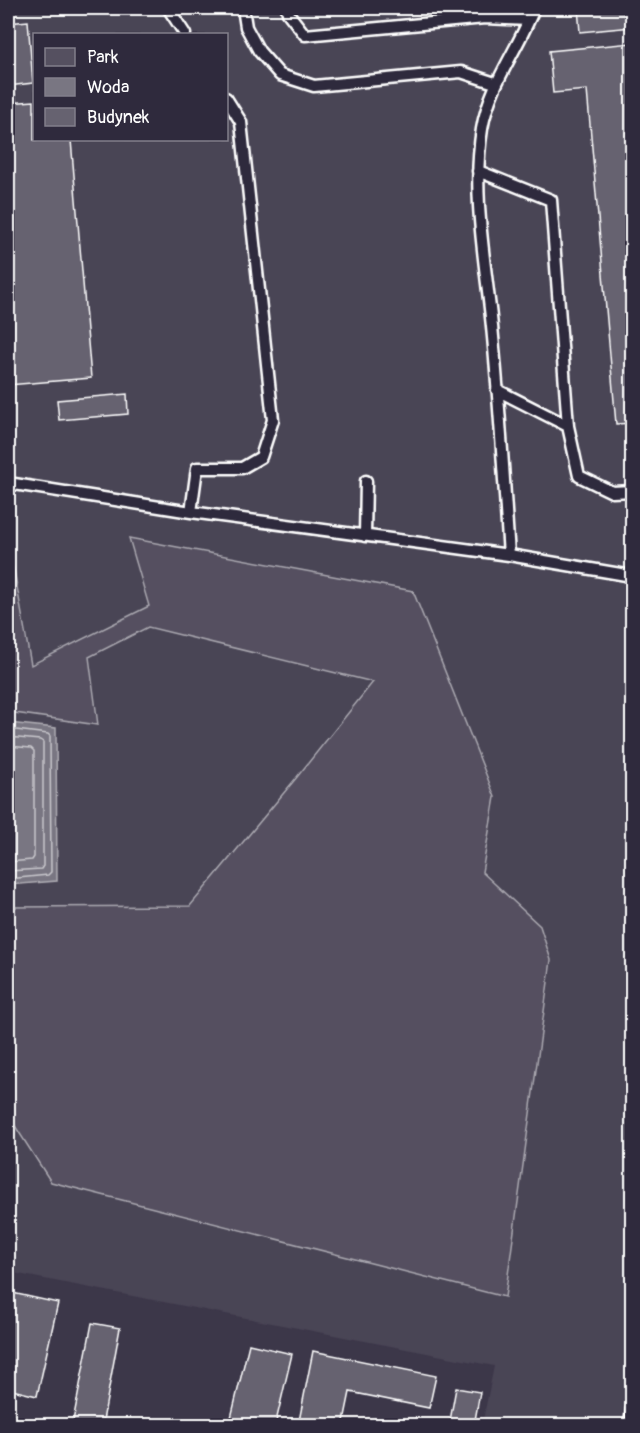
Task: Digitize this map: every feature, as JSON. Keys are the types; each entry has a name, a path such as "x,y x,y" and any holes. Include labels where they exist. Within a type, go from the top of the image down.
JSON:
{"lane":[{"path":"168,8 184,33"},
{"path":"243,8 246,27 259,51 280,75 314,86 461,72 495,83"},
{"path":"287,8 288,13 305,35 485,18 529,20"},
{"path":"509,555 478,171 483,127 495,83 534,8"},
{"path":"191,512 197,468 242,468 261,457 273,420 241,122 228,101"},
{"path":"478,171 551,200 568,426 579,476 612,492 633,490"},
{"path":"497,390 568,426"},
{"path":"365,536 366,481"},
{"path":"8,483 191,512 509,555 633,576"},
{"path":"630,1425 633,1409"}],"shaded area":[{"path":"8,8 632,8 632,1425 482,1425 494,1366 8,1272"}],"green space":[{"path":"129,538 413,591 495,797 482,872 540,926 551,960 505,1297 51,1182 8,1115 8,907 190,906 373,682 148,627 89,657 98,725 8,712 8,542 31,665 149,606"}],"water":[{"path":"8,723 56,728 57,881 8,885"}],"building":[{"path":"578,8 632,8 632,27 580,32"},
{"path":"28,21 33,83 8,86 8,23"},
{"path":"632,43 632,423 616,424 587,90 553,93 549,51"},
{"path":"14,85 16,102 8,103 8,86"},
{"path":"33,101 33,141 71,141 91,378 8,385 8,103"},
{"path":"127,394 128,414 59,420 57,400"},
{"path":"8,1292 58,1303 37,1396 8,1389"},
{"path":"92,1323 120,1328 102,1426 72,1426"},
{"path":"249,1344 292,1354 275,1426 229,1426"},
{"path":"313,1351 436,1376 429,1408 350,1392 343,1426 298,1426"},
{"path":"456,1388 480,1392 474,1426 449,1426"},
{"path":"196,1419 223,1426 194,1426"}]}
